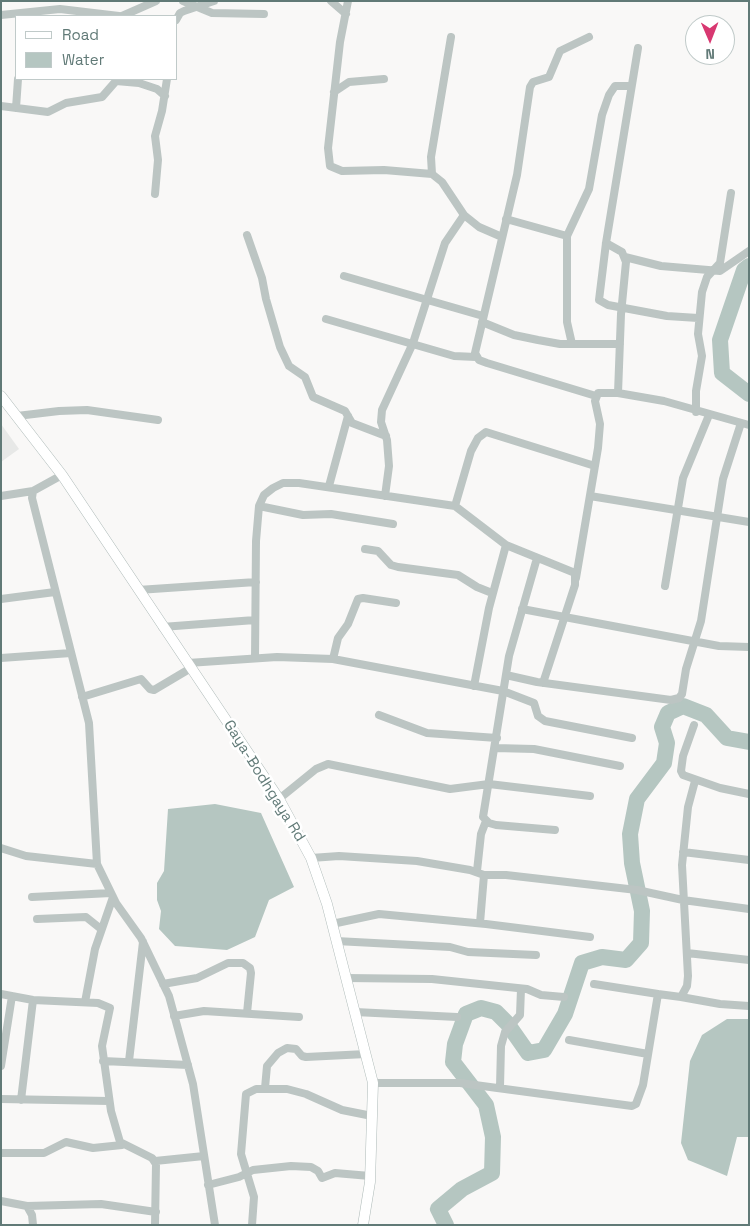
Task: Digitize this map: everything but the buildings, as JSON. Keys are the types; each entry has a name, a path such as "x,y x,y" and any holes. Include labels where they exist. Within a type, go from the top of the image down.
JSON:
{"street":[{"path":"124,15 156,1"},
{"path":"183,1 212,13 264,14"},
{"path":"178,16 180,13 214,1"},
{"path":"331,1 346,14"},
{"path":"348,1 340,42 334,92 327,157 330,166 342,171 384,170 432,174 442,182 464,215 479,227 502,236"},
{"path":"1,15 20,15 60,9 110,15"},
{"path":"432,174 431,157 451,37"},
{"path":"476,357 482,319 517,175 530,87 533,82 548,77 560,50 589,38"},
{"path":"638,48 606,243 599,300 602,304 667,316 698,318"},
{"path":"334,92 349,82 384,79"},
{"path":"16,108 18,80"},
{"path":"154,194 158,160 155,136 167,80"},
{"path":"1,106 48,112 66,103 102,97 116,81 139,83 156,90 164,96"},
{"path":"572,344 567,322 568,236 589,189 602,115 609,95 615,86 631,86"},
{"path":"696,412 696,392 702,356 698,334 698,318 704,283 720,263 731,193"},
{"path":"385,496 390,466 386,436 382,428 382,410 413,343 445,243 464,215"},
{"path":"506,219 568,236"},
{"path":"247,235 286,361 293,370 305,376 313,397 345,411 352,423 386,436"},
{"path":"606,243 616,248 625,257 662,266 714,271 726,269 749,251"},
{"path":"618,393 622,307 626,269 625,257"},
{"path":"344,276 428,300 482,319 527,339 572,344 620,344"},
{"path":"326,320 454,356 476,357 487,363 596,396 602,393 618,393 664,401 696,412 745,424 725,470 716,516 701,621 685,675 682,694 675,700 543,683 506,675"},
{"name":"Gaya-Bodhgaya Rd","path":"1,396 62,475 279,799 311,858 332,924 373,1083 370,1176 363,1225"},
{"path":"543,683 576,578 595,466 600,424 596,396"},
{"path":"17,416 87,410 158,420"},
{"path":"665,586 683,478 709,415"},
{"path":"328,486 348,416"},
{"path":"455,506 471,451 478,438 486,432 595,466"},
{"path":"1,496 32,491 62,475"},
{"path":"255,658 259,506 267,492 283,483 328,486 455,506 506,545 571,569 576,578"},
{"path":"32,491 35,513 91,739 97,864 112,895 143,941 164,984 188,1065 198,1107 215,1225"},
{"path":"590,496 749,522"},
{"path":"259,506 303,515 331,514 393,524"},
{"path":"474,686 492,593 506,545"},
{"path":"365,549 378,551 391,564 398,567 458,575 477,587 492,593"},
{"path":"480,923 481,834 486,821 484,813 488,784 506,675 537,558"},
{"path":"138,590 256,582"},
{"path":"1,599 55,592"},
{"path":"333,659 338,638 348,624 358,600 363,598 396,603"},
{"path":"522,609 562,618 696,640 725,647 749,647"},
{"path":"162,627 255,620"},
{"path":"1,658 71,653"},
{"path":"82,697 141,679 150,690 154,690 189,665 255,658 295,657 333,659 503,691 534,703 538,716 545,721 632,738"},
{"path":"379,715 427,733 497,738"},
{"path":"694,726 683,756 681,771 683,775 749,794"},
{"path":"495,748 534,748 620,766"},
{"path":"279,799 316,769 328,764 450,789 488,784 590,796"},
{"path":"681,997 688,976 683,900 684,852 688,807 696,780"},
{"path":"486,821 496,825 555,830"},
{"path":"1,848 26,856 97,864"},
{"path":"684,852 749,860"},
{"path":"311,858 339,856 402,860 480,873 637,890 683,900 749,909"},
{"path":"32,897 112,895"},
{"path":"85,1002 90,970 112,895"},
{"path":"332,924 378,914 480,923 590,937"},
{"path":"37,919 86,917 101,929"},
{"path":"129,1061 143,941"},
{"path":"336,941 450,947 468,952 536,955"},
{"path":"687,953 749,960"},
{"path":"164,984 198,978 228,963 243,963 250,968 251,972 247,1013"},
{"path":"346,978 422,979 521,989 542,995 564,996"},
{"path":"594,984 720,1004 749,1006"},
{"path":"500,1088 500,1053 505,1032 520,1015 521,989"},
{"path":"1,994 33,1000 103,1004 110,1008 103,1040 103,1061 114,1129 122,1145"},
{"path":"373,1083 480,1085 632,1106 639,1100 658,994"},
{"path":"1,1066 12,996"},
{"path":"21,1100 33,1000"},
{"path":"174,1016 204,1011 299,1017"},
{"path":"355,1012 457,1017"},
{"path":"570,1040 648,1054"},
{"path":"265,1088 267,1066 278,1053 287,1048 296,1048 302,1056 306,1057 366,1054"},
{"path":"103,1061 188,1065"},
{"path":"252,1225 254,1197 246,1173 241,1147 246,1094 265,1088 295,1090 342,1110 372,1116"},
{"path":"1,1100 109,1101"},
{"path":"1,1153 44,1153 66,1142 93,1148 122,1145 155,1160 204,1156"},
{"path":"155,1160 158,1177 155,1225"},
{"path":"208,1185 239,1177 246,1173 298,1166 311,1167 322,1178 335,1173 370,1176"},
{"path":"1,1201 27,1206 101,1204 156,1212"},
{"path":"27,1206 32,1214 33,1225"}],"shaded area":[{"path":"1,424 19,449 1,462"}],"water":[{"path":"215,804 261,813 294,887 269,900 255,937 227,950 175,946 159,929 161,911 157,900 157,883 164,871 168,809"},
{"path":"727,1019 749,1019 749,1137 737,1137 727,1176 688,1160 681,1143 690,1061 702,1035"}],"waterway":[{"path":"749,266 744,270 720,340 722,373 749,394"},
{"path":"446,1225 438,1209 462,1189 492,1173 493,1137 486,1105 453,1062 455,1044 466,1014 481,1008 496,1012 507,1023 528,1053 544,1050 565,1014 582,963 602,957 626,960 641,943 642,911 632,863 630,834 637,799 664,763 667,743 662,727 668,713 683,706 706,715 727,738 749,742"}]}
